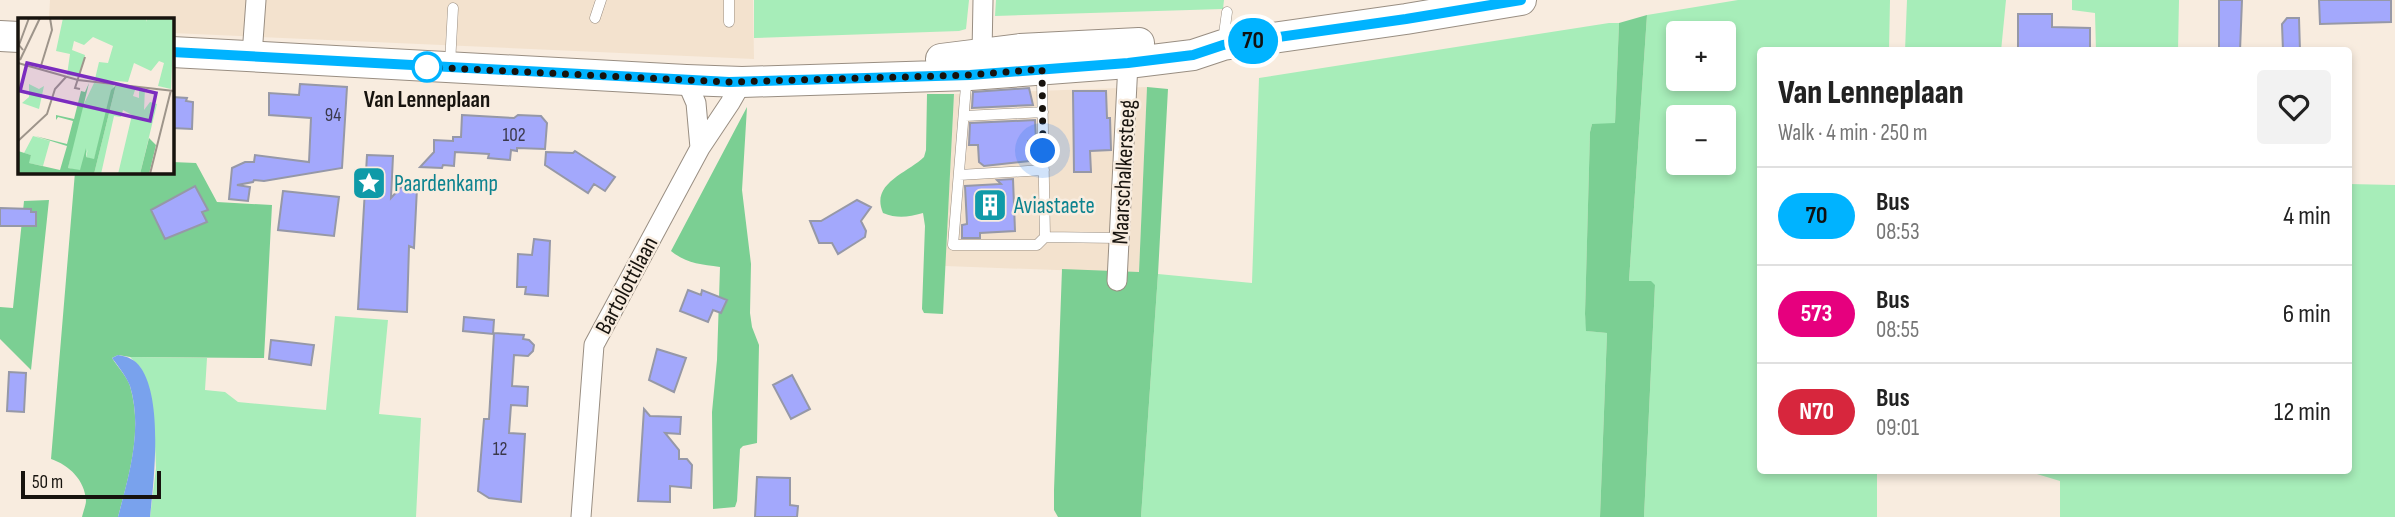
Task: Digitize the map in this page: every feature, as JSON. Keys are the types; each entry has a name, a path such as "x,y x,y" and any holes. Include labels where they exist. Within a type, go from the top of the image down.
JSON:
{"main road":[{"path":"173,37 253,47 742,82 1128,63 1193,55 1219,46 1521,0"},
{"path":"0,36 18,37"},
{"path":"1035,66 1084,45 1189,42 1219,46"},
{"path":"173,52 253,47"},
{"path":"451,60 729,67 915,63 973,71"}],"street":[{"path":"253,47 256,0"},
{"path":"973,71 983,0"},
{"name":"Maarschalkersteeg","path":"1117,281 1128,63"},
{"path":"686,80 696,103 700,148"},
{"name":"Bartolottilaan","path":"581,517 594,345 700,148 742,82"}],"lane":[{"path":"595,18 601,0"},
{"path":"729,0 729,22"},
{"path":"451,60 453,8"},
{"path":"1219,46 1227,12"},
{"path":"1035,66 1043,111 1045,237"},
{"path":"973,71 965,116 953,245 1037,245 1045,237 1119,238"},
{"path":"965,116 1043,111"},
{"path":"959,175 1044,170"}],"shaded area":[{"path":"50,0 753,0 754,59 173,33 173,18 49,18"},
{"path":"1147,87 1139,273 945,266 954,94"}],"green space":[{"path":"754,0 969,0 966,29 959,31 754,38"},
{"path":"996,0 1224,0 1223,9 995,16"},
{"path":"1738,0 1890,0 1889,47 1757,47 1757,474 1877,474 1877,517 1644,517 1655,285 1629,281 1647,15"},
{"path":"1907,0 2006,0 2001,47 1905,47"},
{"path":"2072,0 2179,0 2178,47 2096,47 2095,13 2072,10"},
{"path":"1647,15 1629,281 1651,281 1655,285 1644,517 1600,517 1607,333 1586,331 1590,132 1592,124 1615,123 1619,23"},
{"path":"1619,23 1615,124 1592,124 1590,132 1585,315 1587,331 1607,333 1600,517 1141,517 1158,274 1252,283 1259,78"},
{"path":"1147,87 1168,89 1141,517 1058,517 1054,510 1054,490 1062,269 1139,272"},
{"path":"927,94 954,94 943,314 924,313 922,309 925,226 923,213 903,217 888,215 883,213 880,203 886,186 924,157"},
{"path":"747,107 742,190 751,264 750,313 759,345 757,443 740,449 735,507 713,509 712,412 717,360 720,267 688,261 671,251"},
{"path":"173,162 196,163 217,202 272,205 264,358 118,355 112,358 129,383 135,419 133,452 118,517 82,517 86,501 83,486 70,469 51,459 75,173 173,173"},
{"path":"2352,184 2395,185 2395,517 2060,517 2060,481 2037,474 2352,474"},
{"path":"49,200 31,370 0,339 0,307 13,308 24,201"},
{"path":"335,316 388,320 379,414 421,418 416,517 150,517 156,468 154,424 141,368 130,357 207,358 205,390 225,392 238,402 326,410"}],"water":[{"path":"118,355 139,365 148,382 152,400 155,441 150,517 118,517 133,452 135,419 130,386 112,358"}],"building":[{"path":"2219,0 2242,0 2240,47 2219,47"},
{"path":"2319,0 2391,0 2391,22 2320,24"},
{"path":"2018,14 2052,14 2052,27 2090,28 2090,47 2018,47"},
{"path":"2287,18 2299,18 2300,47 2283,47 2282,24"},
{"path":"300,84 347,87 342,168 264,181 254,180 237,185 250,187 248,201 229,199 232,168 245,162 254,162 255,155 309,162 311,118 269,115 269,93 299,95"},
{"path":"1029,88 1033,105 972,108 973,92"},
{"path":"1073,91 1106,91 1111,150 1090,151 1091,172 1074,172"},
{"path":"173,97 187,98 186,101 193,102 192,129 173,128"},
{"path":"462,115 514,118 518,115 541,116 547,123 545,149 517,148 517,151 511,150 510,160 488,158 489,154 455,152 454,166 420,167 434,152 434,140 453,141 453,137 461,137"},
{"path":"1035,120 1036,140 1028,141 1029,161 984,166 979,162 978,145 969,145 970,123"},
{"path":"575,151 615,177 605,191 594,184 588,193 545,165 546,152"},
{"path":"367,155 393,156 391,198 401,187 417,188 414,248 409,246 407,312 358,309"},
{"name":"Aviastaete","path":"1013,179 1015,231 980,233 980,238 962,238 962,225 967,224 965,186 1001,184 997,180"},
{"path":"195,186 208,210 202,212 207,222 165,239 151,210"},
{"path":"283,191 339,197 334,236 278,230"},
{"path":"857,200 871,207 861,221 866,231 865,237 838,254 832,243 819,243 810,221 821,221"},
{"path":"0,208 31,209 31,212 36,212 36,226 0,226"},
{"path":"534,239 550,241 548,296 525,294 526,287 517,287 518,254 532,255"},
{"path":"688,290 701,295 702,290 727,300 721,313 713,310 708,322 680,311"},
{"path":"464,317 494,320 493,334 463,331"},
{"path":"494,333 524,335 523,339 534,345 528,356 514,355 512,386 528,387 527,406 511,405 509,433 525,434 521,502 489,498 478,491 484,419 489,419"},
{"path":"271,340 314,345 311,365 269,359"},
{"path":"657,349 686,358 674,392 649,380"},
{"path":"9,372 26,373 24,412 7,411"},
{"path":"792,375 810,409 791,419 773,385"},
{"path":"644,409 650,416 681,417 680,434 665,433 679,450 679,459 687,459 692,465 691,488 670,486 670,502 638,501"},
{"path":"757,477 790,478 790,505 798,506 797,517 755,517"}],"bus line":[{"name":"70","path":"173,52 729,82 970,75 1128,63 1193,55 1223,45 1521,0"}],"place":[{"name":"Van Lenneplaan","path":"427,67"},
{"name":"Paardenkamp","path":"369,183"},
{"name":"Aviastaete","path":"990,205"}],"route":[{"path":"427,67 729,82 970,75 1042,69 1043,151"}]}
